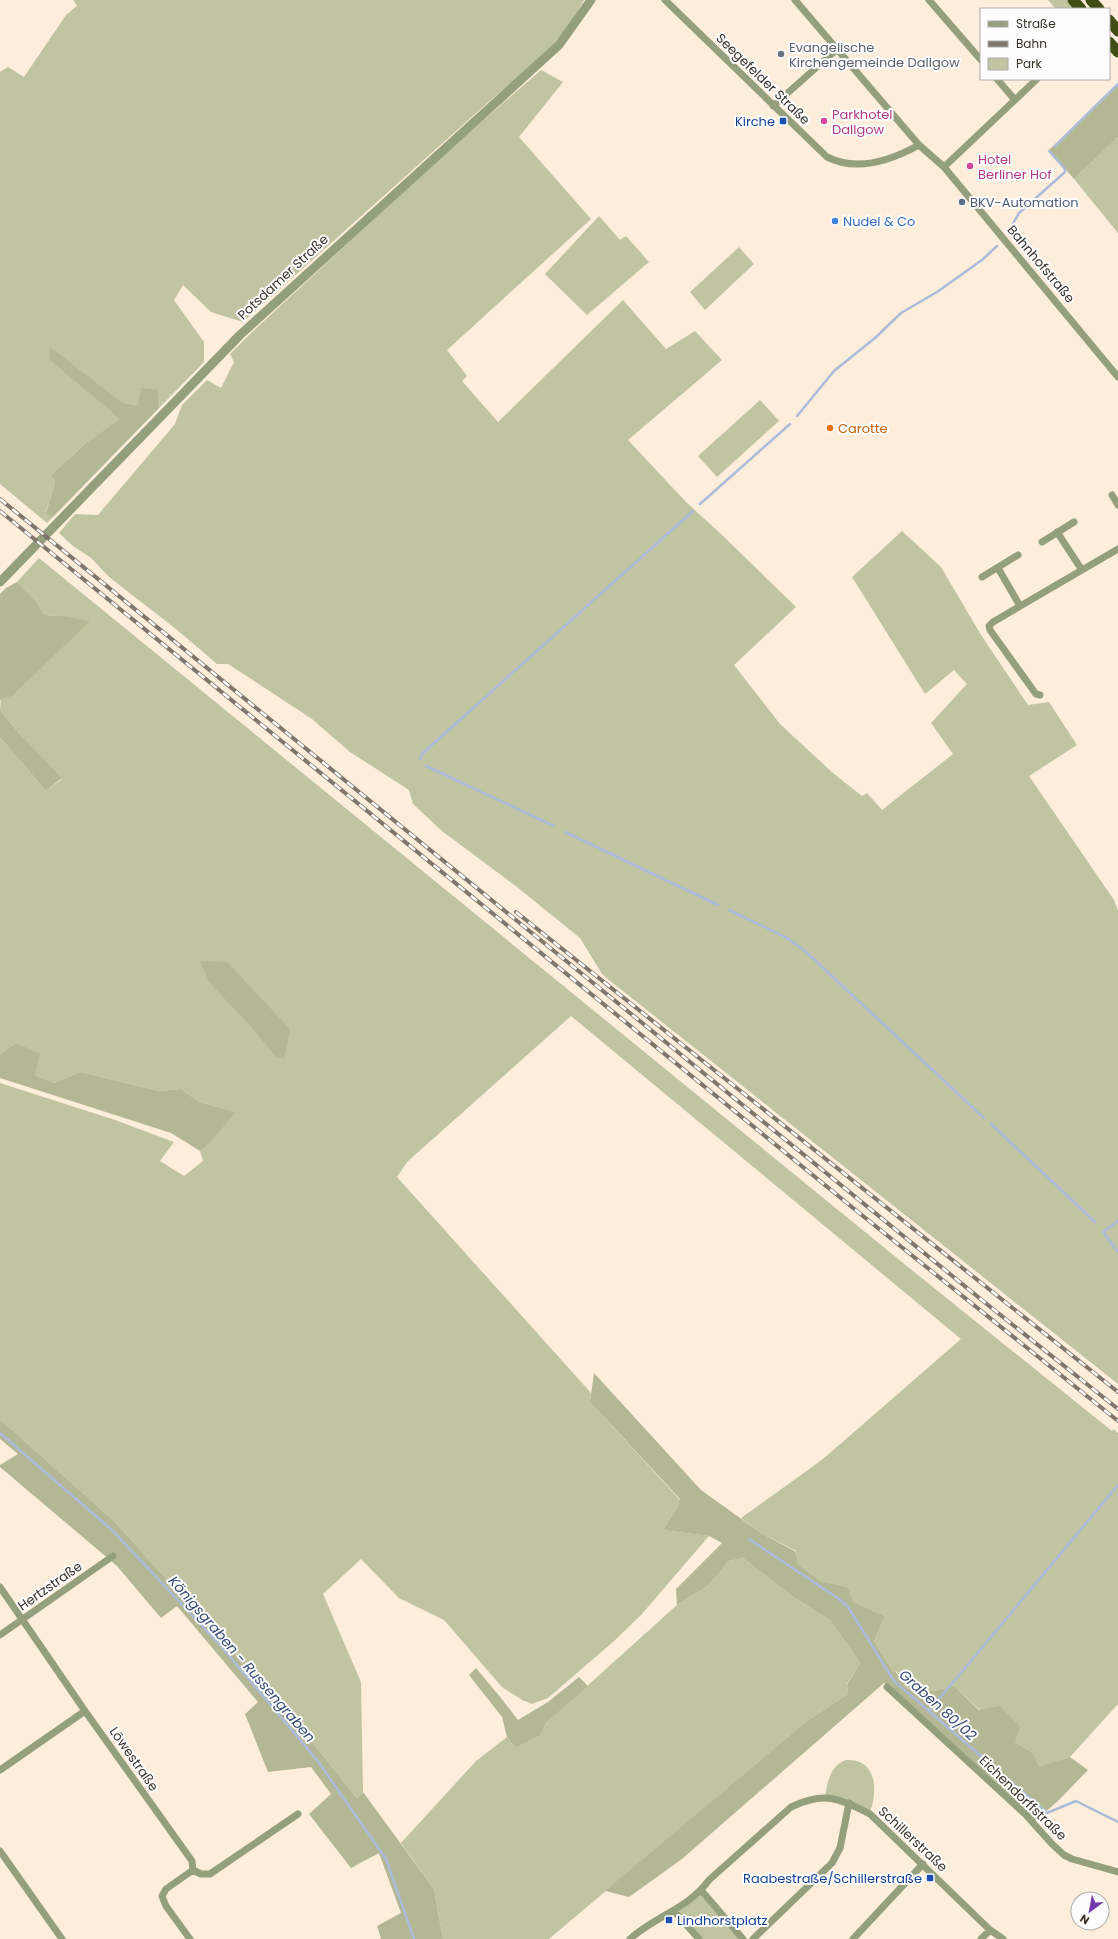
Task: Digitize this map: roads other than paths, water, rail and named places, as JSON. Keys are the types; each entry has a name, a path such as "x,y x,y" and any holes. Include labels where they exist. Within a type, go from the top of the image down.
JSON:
{"highway":[{"path":"1073,0 1080,8"},
{"path":"1091,0 1098,8"},
{"path":"1110,21 1118,31"},
{"path":"1110,43 1118,52"}],"street":[{"name":"Potsdamer Straße","path":"3,579 252,324 559,45 591,0"},
{"name":"Seegefelder Straße","path":"665,0 827,157 838,163 849,165 898,157 919,145"},
{"name":"Bahnhofstraße","path":"795,0 836,50 919,145 944,167 1118,378"},
{"path":"929,0 980,59"},
{"path":"773,106 836,50"},
{"path":"998,80 1015,100"},
{"path":"944,167 1036,80"},
{"path":"1112,495 1118,505"},
{"path":"1042,542 1074,522"},
{"path":"1057,533 1082,570"},
{"path":"1040,695 1036,694 989,628 992,622 1118,549"},
{"path":"982,577 1018,555"},
{"path":"998,568 1020,606"},
{"name":"Hertzstraße","path":"0,1635 114,1556"},
{"name":"Löwestraße","path":"0,1587 85,1711 192,1861 193,1870"},
{"name":"Eichendorffstraße","path":"887,1687 1025,1814 1064,1855 1072,1859 1118,1872"},
{"path":"0,1770 85,1711"},
{"name":"Schillerstraße","path":"701,1890 710,1880 791,1807 807,1799 824,1797 849,1803 870,1814 990,1930 1003,1939"},
{"path":"754,1939 832,1863 840,1848 849,1803"},
{"path":"190,1939 166,1906 162,1896 166,1889 193,1870 201,1874 210,1874 298,1814"},
{"path":"0,1851 62,1939"},
{"path":"853,1939 923,1864"},
{"path":"630,1939 674,1911 701,1890 743,1939"},
{"path":"674,1911 699,1939"},
{"path":"982,1939 990,1930"}],"waterway":[{"path":"1055,146 1118,84"},
{"path":"1010,229 1019,213 1065,172 1065,169 1049,151"},
{"path":"797,416 834,371 875,338 901,313 937,292 982,260 997,246"},
{"path":"700,504 790,424"},
{"path":"420,759 423,753 693,511"},
{"path":"426,766 554,826"},
{"path":"565,832 718,905"},
{"path":"729,910 787,938 805,951 984,1118"},
{"path":"991,1124 1095,1222"},
{"path":"1118,1221 1103,1232 1118,1252"},
{"name":"Königsgraben - Russengraben","path":"0,1433 112,1530 220,1645 317,1760 386,1859 414,1939"},
{"path":"929,1711 1118,1485"},
{"name":"Graben 80/02","path":"749,1539 839,1599 848,1607 894,1681 1047,1813 1076,1801 1118,1822"}],"railway":[{"path":"0,499 983,1301 1118,1409"},
{"path":"0,511 858,1212 1118,1421"},
{"path":"516,912 1118,1392"}],"place":[{"name":"Evangelische Kirchengemeinde Dallgow","path":"781,54"},
{"name":"Kirche","path":"783,121"},
{"name":"Parkhotel Dallgow","path":"824,121"},
{"name":"Hotel Berliner Hof","path":"970,166"},
{"name":"BKV-Automation","path":"962,202"},
{"name":"Nudel & Co","path":"835,221"},
{"name":"Carotte","path":"830,428"},
{"name":"Raabestraße/Schillerstraße","path":"930,1878"},
{"name":"Lindhorstplatz","path":"669,1920"}]}
